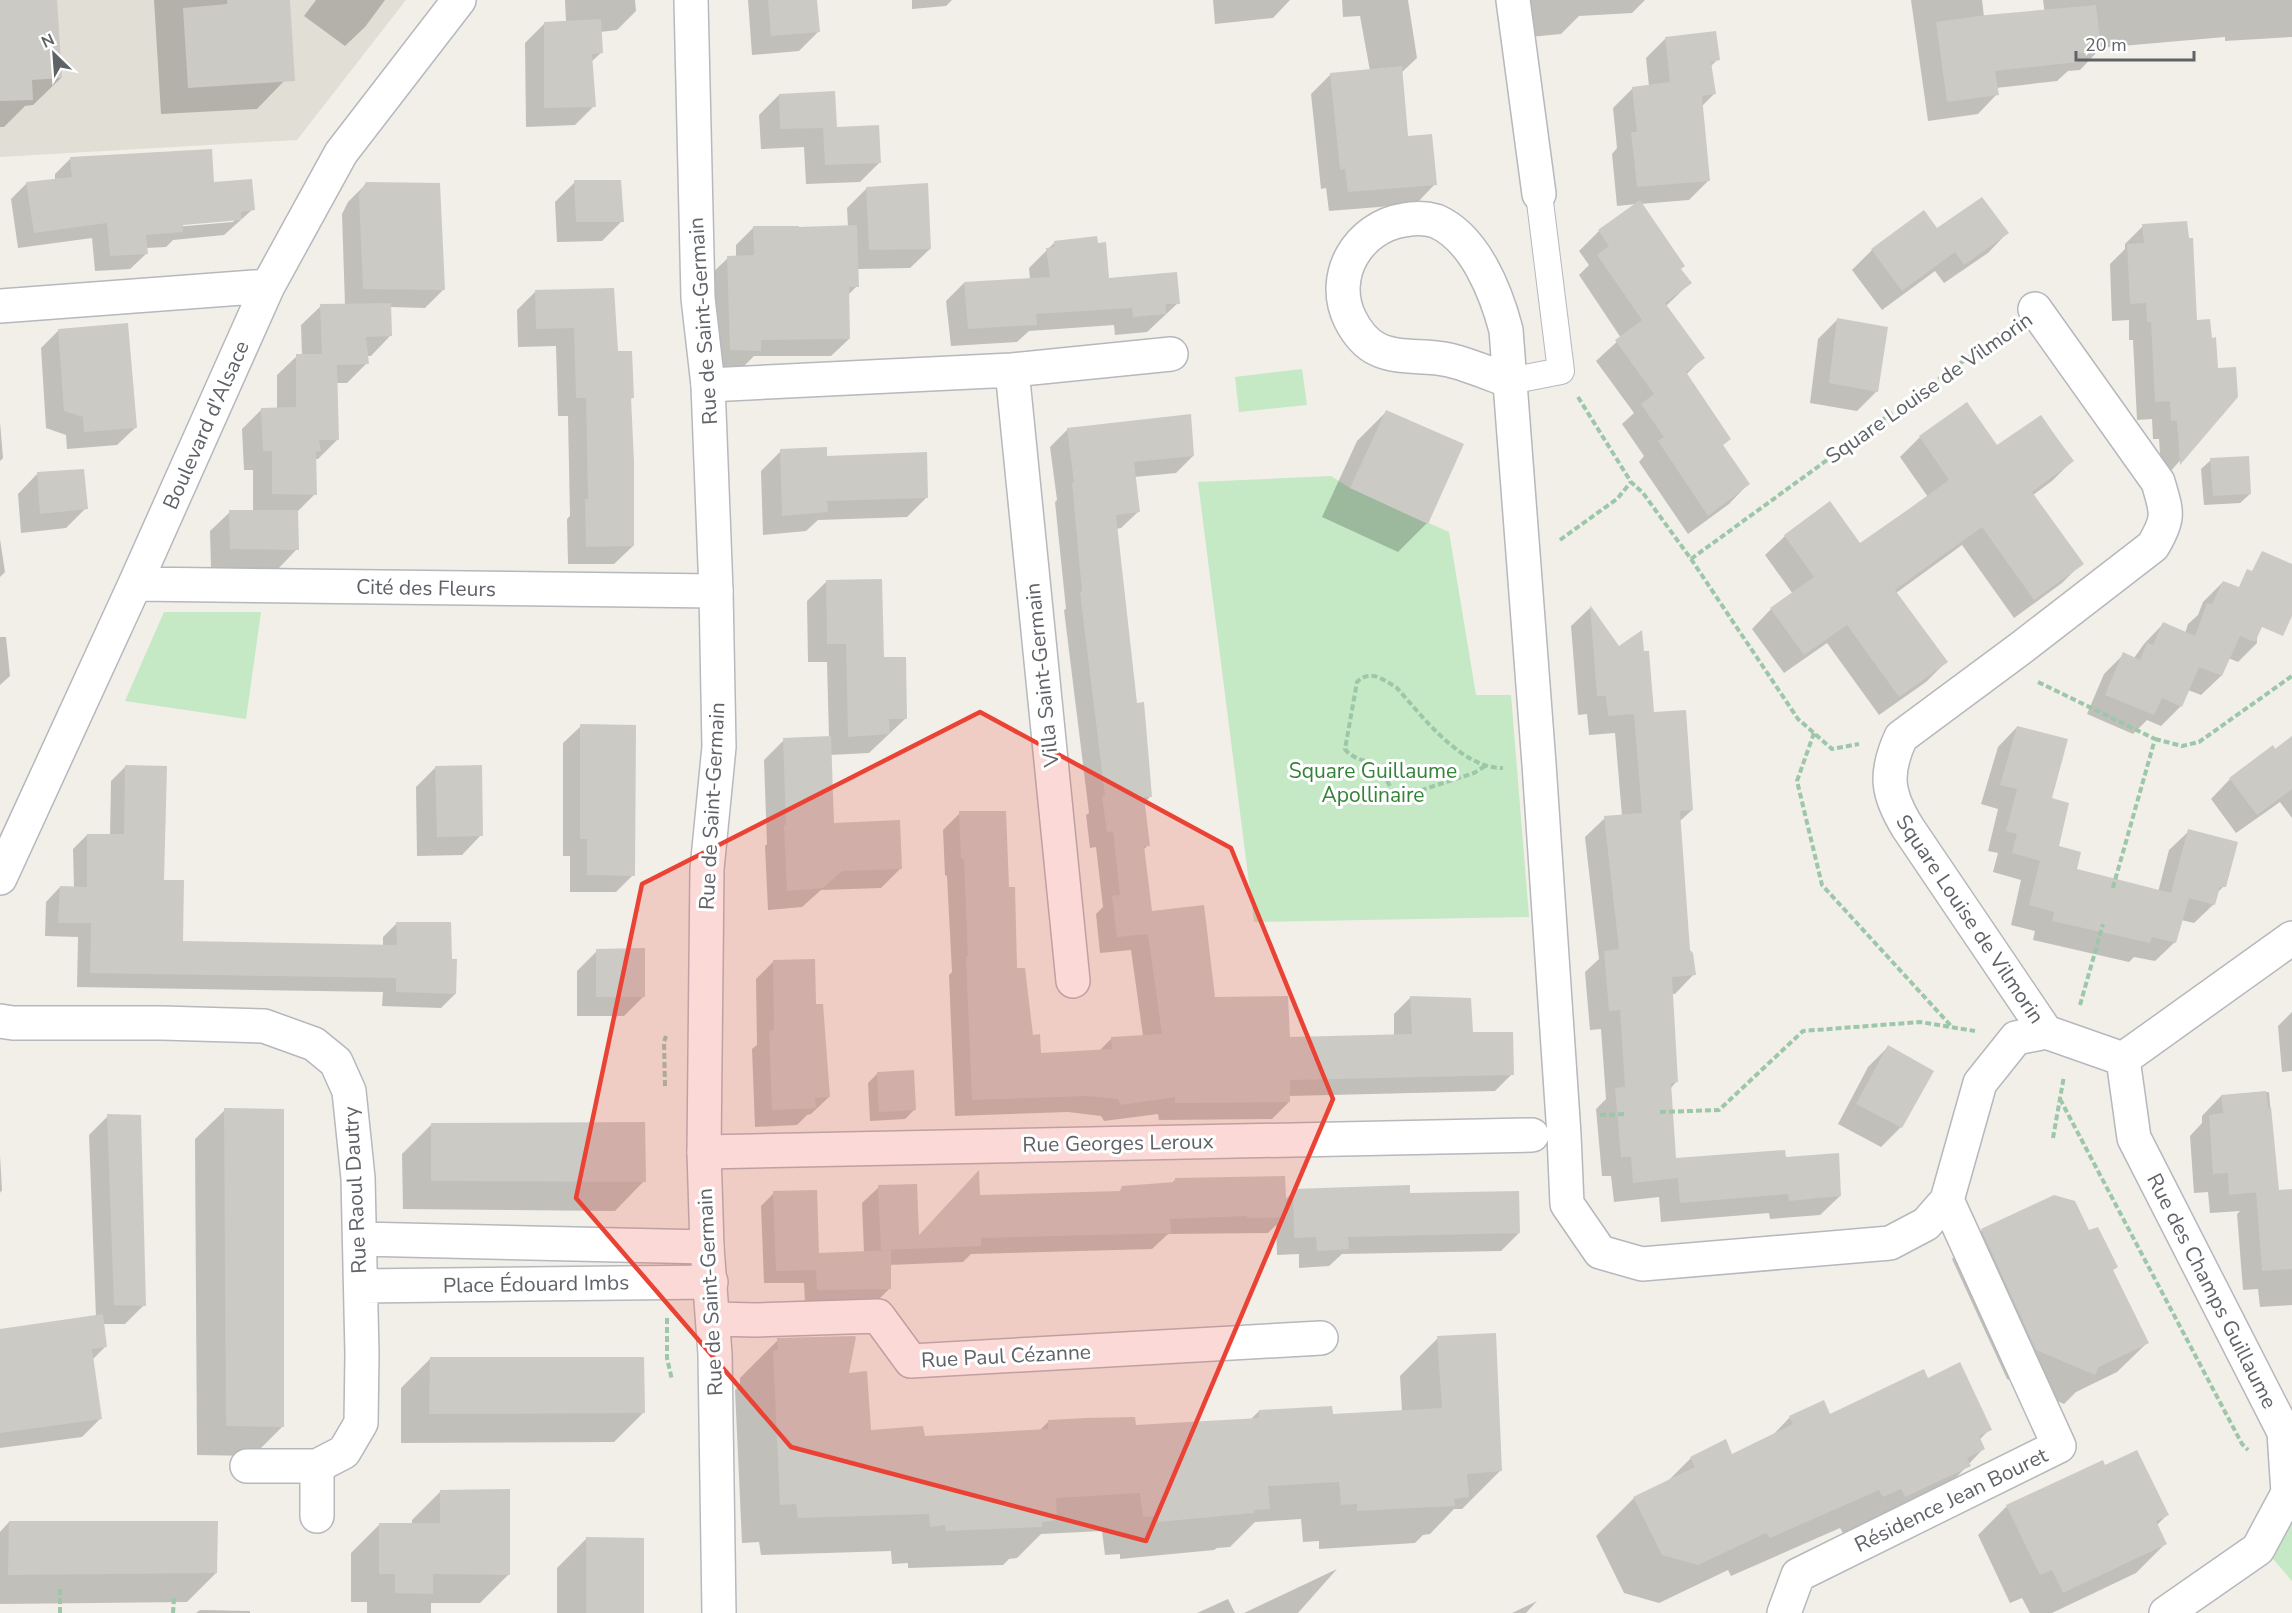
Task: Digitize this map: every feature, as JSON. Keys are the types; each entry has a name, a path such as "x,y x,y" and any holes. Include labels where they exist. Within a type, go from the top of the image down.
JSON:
{"street":[{"name":"Boulevard d'Alsace","path":"0,878 268,286 340,153 459,0"},
{"name":"Rue de Saint-Germain","path":"691,0 698,298 708,385 719,747 707,869 704,1152 707,1247 713,1318 719,1613"},
{"path":"1513,0 1562,371 1510,381 1448,359 1393,354 1376,349 1355,330 1342,295 1344,273 1355,247 1370,233 1393,222 1414,218 1435,221 1465,245 1477,261 1499,304 1506,330 1510,381 1525,564 1567,1204 1600,1252 1642,1264 1890,1243 1926,1224 1947,1200 1980,1083 2044,1036 2123,1059 2292,939"},
{"path":"0,306 268,286"},
{"name":"Square Louise de Vilmorin","path":"2035,309 2158,482 2167,513 2163,529 2153,546 1901,737 1893,755 1889,788 1896,809 2044,1036"},
{"path":"708,385 1012,370 1171,354"},
{"name":"Villa Saint-Germain","path":"1012,370 1073,981"},
{"name":"Cité des Fleurs","path":"135,584 716,591"},
{"name":"Rue Raoul Dautry","path":"0,1021 264,1026 314,1044 336,1062 349,1091 358,1178 361,1423 344,1452 317,1466 247,1466"},
{"name":"Rue des Champs Guillaume","path":"2123,1059 2133,1138 2284,1432 2288,1493 2258,1550 2166,1613"},
{"name":"Rue Georges Leroux","path":"704,1152 1532,1135"},
{"name":"Résidence Jean Bouret","path":"1784,1613 1798,1575 2059,1446 1947,1200"},
{"name":"Place Édouard Imbs","path":"360,1239 707,1247"},
{"name":"Place Édouard Imbs","path":"361,1286 711,1282"},
{"name":"Rue Paul Cézanne","path":"713,1318 756,1320 878,1316 911,1361 1321,1338"},
{"path":"317,1466 317,1516"}],"path":[{"name":"Square Louise de Vilmorin","path":"1691,559 2035,309"},
{"path":"1562,371 1631,482 1643,493 1691,559 1798,719 1832,749 1901,737"},
{"path":"1525,564 1617,499 1631,482"},
{"path":"2021,648 2034,680 2155,739 2182,746 2199,742 2292,676"},
{"path":"1485,766 1474,773 1397,798 1376,767 1360,758 1350,756 1345,749 1357,682 1362,677 1372,675 1397,688 1458,750 1485,766 1499,768 1539,765"},
{"path":"1814,733 1797,781 1822,885 1952,1027"},
{"path":"2112,891 2155,739"},
{"path":"2103,924 2044,1036 2060,1099 2242,1444"},
{"path":"1660,1112 1719,1110 1803,1031 1920,1022 2044,1036"},
{"path":"2053,1138 2060,1099"},
{"path":"60,1587 60,1613"},
{"path":"173,1613 174,1598"}],"highlighted area":[{"path":"980,712 1231,848 1333,1099 1146,1541 791,1447 576,1198 642,884"}],"shaded area":[{"path":"0,0 406,0 297,140 0,157"}],"green space":[{"path":"1302,369 1307,405 1239,412 1235,377"},
{"name":"Square Guillaume Apollinaire","path":"1331,476 1350,488 1449,532 1476,695 1511,695 1529,917 1254,922 1198,482"},
{"path":"164,612 261,612 246,719 125,701"},
{"path":"2292,1522 2292,1581 2273,1559"}],"building":[{"path":"0,0 57,0 62,78 32,80 33,100 0,101"},
{"path":"227,0 290,0 295,81 188,88 183,8 227,4"},
{"path":"768,0 817,0 820,32 771,36"},
{"path":"2096,5 2101,51 2078,53 2078,62 1995,71 1999,95 1947,102 1936,22"},
{"path":"601,19 603,53 592,54 596,107 544,108 544,22"},
{"path":"1716,31 1720,60 1711,62 1716,94 1702,96 1710,181 1637,187 1631,132 1637,132 1632,87 1670,82 1665,37"},
{"path":"1402,66 1408,136 1432,134 1437,185 1348,192 1345,169 1340,170 1330,73"},
{"path":"835,91 837,127 879,125 881,163 825,165 823,128 780,129 779,94"},
{"path":"212,149 214,182 252,179 255,210 241,212 241,220 183,225 183,232 146,235 148,254 110,256 107,223 34,233 26,182 72,177 70,157"},
{"path":"574,180 621,180 624,222 576,222"},
{"path":"366,182 440,183 445,290 363,289 359,194"},
{"path":"928,183 931,249 869,250 866,187"},
{"path":"1982,197 2009,233 1964,265 1955,252 1902,291 1871,249 1924,210 1937,228"},
{"path":"1640,200 1685,266 1681,269 1692,283 1665,303 1705,358 1686,372 1731,439 1723,445 1750,484 1708,516 1658,441 1664,437 1641,404 1654,394 1615,340 1642,320 1597,255 1609,246 1598,230"},
{"path":"2187,221 2189,238 2193,238 2197,320 2210,319 2212,338 2216,337 2218,368 2236,367 2238,397 2180,465 2177,421 2171,421 2170,401 2155,402 2151,322 2147,322 2146,303 2130,304 2127,244 2144,243 2142,224"},
{"path":"857,225 859,287 849,287 850,339 761,340 761,351 730,350 727,256 754,255 753,226"},
{"path":"1097,236 1098,243 1106,242 1109,278 1177,272 1180,304 1166,304 1166,314 1133,317 1132,308 1036,314 1037,325 968,329 964,282 1050,277 1046,248 1054,247 1054,241"},
{"path":"614,288 618,351 632,351 634,546 586,547 585,499 588,499 586,398 576,398 574,328 536,329 535,290"},
{"path":"391,303 392,336 366,337 369,364 337,365 339,440 319,440 321,452 316,451 317,495 272,494 272,451 263,451 261,408 296,407 296,354 322,354 320,304"},
{"path":"1837,318 1888,327 1878,392 1829,383"},
{"path":"128,323 137,428 84,432 83,417 64,411 58,329"},
{"path":"1967,402 1997,445 2041,415 2074,461 2032,492 2084,564 2034,600 1982,527 1895,590 1948,662 1899,697 1847,625 1804,655 1770,608 1814,577 1784,535 1830,501 1860,543 1949,480 1919,436"},
{"path":"1386,410 1464,444 1428,524 1350,488"},
{"path":"1191,414 1194,456 1134,462 1140,512 1116,515 1137,703 1144,702 1152,797 1144,797 1150,846 1144,846 1152,911 1204,905 1215,997 1288,996 1290,1037 1412,1034 1410,996 1471,998 1473,1032 1513,1032 1514,1075 1290,1080 1290,1102 1175,1103 1175,1097 1121,1105 1118,1099 1086,1096 972,1100 964,859 961,859 959,811 1006,811 1009,887 1015,887 1017,968 1025,968 1033,1035 1040,1034 1041,1053 1112,1049 1111,1037 1162,1034 1148,934 1117,937 1112,896 1120,895 1113,831 1107,832 1102,797 1105,796 1080,592 1082,592 1072,483 1074,483 1067,428"},
{"path":"827,447 827,456 927,452 928,498 827,501 828,512 782,516 780,449"},
{"path":"2249,456 2251,494 2213,496 2210,458"},
{"path":"84,469 88,509 40,514 37,472"},
{"path":"229,510 298,510 299,550 230,549"},
{"path":"2262,551 2292,564 2292,616 2283,636 2262,627 2255,642 2240,636 2222,676 2199,667 2182,707 2162,698 2154,715 2105,695 2123,652 2140,660 2147,643 2153,645 2163,622 2195,636 2207,603 2212,604 2223,581 2239,587 2247,569 2252,571"},
{"path":"882,579 884,657 906,657 907,719 889,719 890,734 848,737 846,644 827,644 826,580"},
{"path":"1590,605 1619,646 1642,630 1644,651 1649,651 1654,712 1686,710 1693,810 1680,811 1690,950 1693,953 1696,975 1672,977 1678,1082 1671,1083 1676,1158 1785,1150 1786,1157 1839,1153 1841,1196 1789,1201 1788,1194 1680,1203 1678,1178 1633,1183 1631,1157 1621,1157 1615,1088 1625,1087 1620,1010 1609,1011 1604,951 1619,949 1604,816 1642,813 1634,714 1608,716 1606,696 1597,696"},
{"path":"580,724 636,725 635,876 587,875 587,839 580,839"},
{"path":"2017,726 2068,739 2052,798 2069,803 2059,846 2081,852 2077,869 2171,893 2188,829 2238,842 2226,887 2220,887 2215,905 2189,898 2176,943 2152,937 2150,943 2052,921 2054,912 2029,905 2040,861 2012,853 2017,834 2006,831 2017,789 2000,785"},
{"path":"831,736 834,823 900,820 902,869 842,871 823,888 787,891 783,738"},
{"path":"2292,736 2292,789 2257,815 2229,778 2273,745 2275,749"},
{"path":"125,765 167,766 164,880 184,880 183,941 397,945 396,922 451,922 452,959 457,959 456,994 396,992 396,978 90,973 91,923 58,923 60,886 87,887 87,834 124,834"},
{"path":"482,765 483,836 437,837 435,766"},
{"path":"645,948 645,997 596,997 596,949"},
{"path":"815,959 816,1004 823,1004 830,1097 815,1098 816,1108 772,1110 769,1031 774,1030 773,960"},
{"path":"1888,1045 1934,1071 1902,1128 1856,1104"},
{"path":"914,1070 916,1110 879,1112 877,1072"},
{"path":"2266,1091 2268,1108 2271,1107 2279,1190 2229,1195 2228,1173 2213,1174 2209,1115 2223,1113 2221,1095"},
{"path":"224,1108 284,1109 284,1427 226,1426"},
{"path":"107,1114 141,1115 146,1306 114,1305"},
{"path":"645,1122 646,1182 431,1181 431,1123"},
{"path":"979,1170 980,1195 1120,1191 1122,1186 1175,1182 1175,1178 1285,1176 1287,1217 1170,1219 1171,1233 981,1238 981,1246 881,1250 878,1185 917,1184 919,1235"},
{"path":"1410,1185 1410,1193 1519,1191 1520,1233 1348,1237 1349,1249 1317,1251 1316,1237 1294,1238 1293,1189"},
{"path":"2292,1189 2292,1269 2262,1271 2256,1192"},
{"path":"817,1190 819,1253 891,1250 891,1289 817,1290 816,1270 776,1271 773,1191"},
{"path":"2054,1195 2075,1201 2089,1230 2098,1227 2118,1267 2113,1270 2149,1343 2099,1367 2095,1375 2036,1350 1981,1229"},
{"path":"103,1314 107,1347 92,1349 102,1419 0,1433 0,1329"},
{"path":"1496,1333 1502,1471 1467,1474 1469,1497 1454,1499 1455,1506 1357,1511 1357,1504 1341,1505 1339,1482 1268,1486 1270,1509 1254,1510 1254,1513 1158,1522 1158,1516 1143,1517 1140,1493 1056,1498 1057,1520 1042,1522 1042,1527 946,1531 945,1525 930,1527 929,1514 798,1518 796,1504 780,1505 773,1351 778,1350 777,1338 856,1337 849,1373 867,1371 871,1430 923,1426 925,1436 1048,1429 1048,1420 1135,1417 1136,1425 1259,1418 1259,1410 1332,1406 1333,1414 1442,1408 1437,1336"},
{"path":"430,1357 644,1357 645,1413 429,1414"},
{"path":"1960,1362 1992,1430 1979,1436 1985,1449 1967,1458 1971,1466 1905,1497 1901,1489 1883,1497 1879,1490 1770,1538 1766,1533 1698,1565 1662,1555 1633,1497 1695,1467 1690,1457 1726,1439 1732,1454 1793,1424 1789,1416 1824,1400 1830,1414 1924,1369 1928,1378"},
{"path":"2137,1450 2169,1515 2156,1521 2167,1544 2063,1593 2052,1570 2040,1575 2006,1505 2103,1460 2105,1465"},
{"path":"510,1489 510,1575 433,1574 433,1594 395,1593 395,1574 379,1574 379,1523 440,1523 440,1490"},
{"path":"9,1521 218,1521 217,1573 8,1575"},
{"path":"586,1537 644,1538 644,1613 586,1613"}]}
